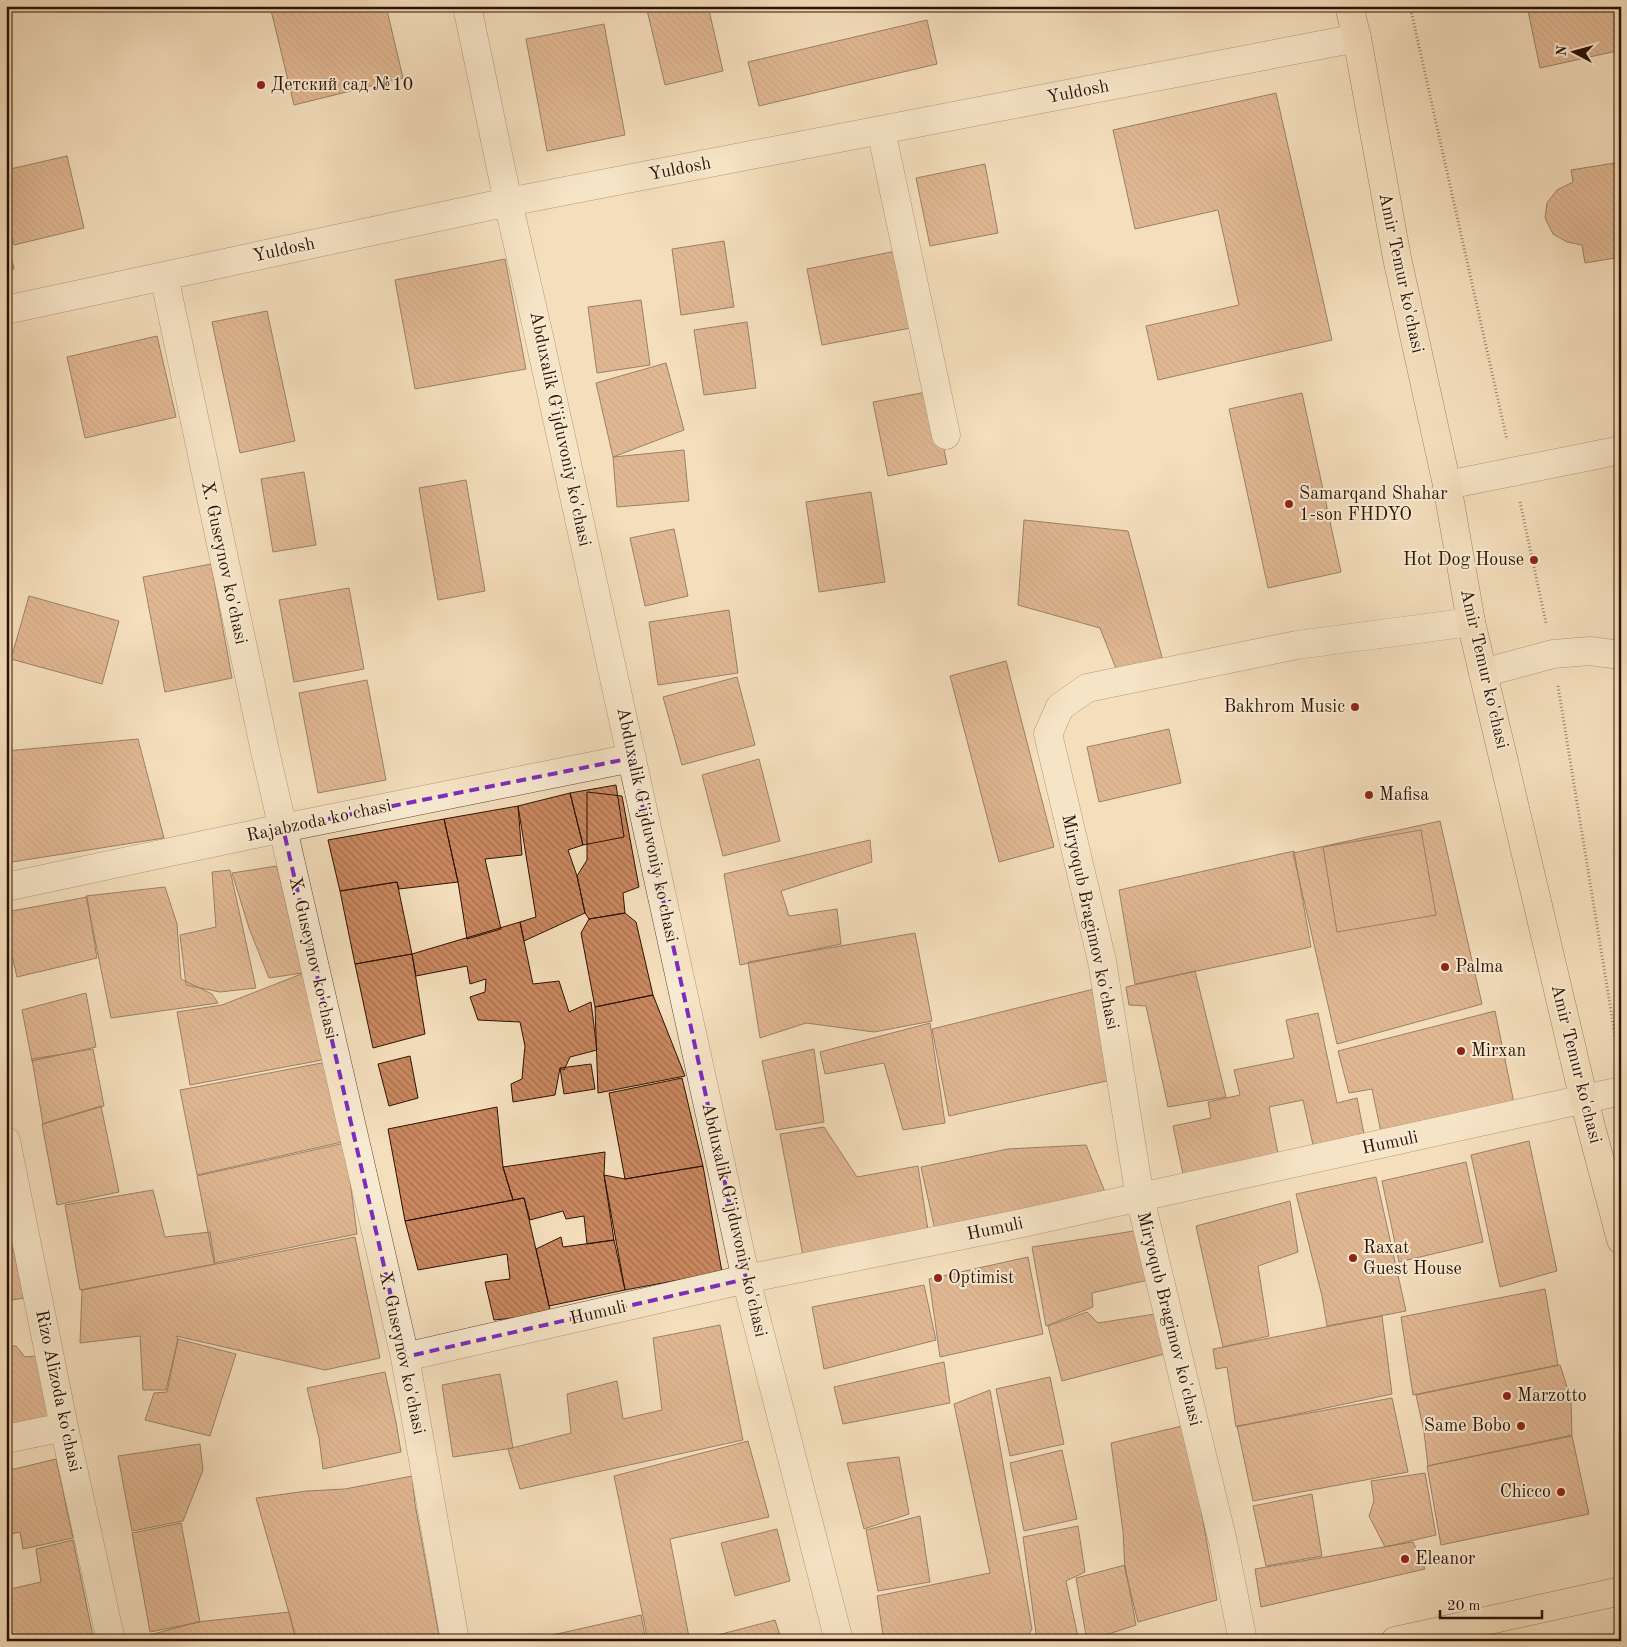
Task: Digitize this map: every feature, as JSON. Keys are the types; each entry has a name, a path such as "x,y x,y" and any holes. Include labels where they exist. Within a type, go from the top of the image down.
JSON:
{"main road":[{"name":"Amir Temur ko'chasi","path":"1349,6 1357,38 1397,258 1447,485 1471,622 1584,1100 1621,1240"},
{"path":"1395,1641 1621,1591"}],"street":[{"name":"Abduxalik G'ijduvoniy ko'chasi","path":"467,6 508,202 746,1279 839,1641"},
{"name":"Yuldosh","path":"6,310 508,202 1357,38"},
{"path":"881,130 946,436"},
{"name":"X. Guseynov ko'chasi","path":"164,276 262,742 405,1357 454,1641"},
{"path":"1447,485 1621,450"},
{"name":"Miryoqub Bragimov ko'chasi","path":"1243,1641 1222,1542 1140,1198 1102,961 1048,734 1060,707 1087,688 1297,646 1471,622"},
{"path":"1484,674 1553,654 1590,651 1621,655"},
{"name":"Rajabzoda ko'chasi","path":"6,887 283,828 632,758"},
{"name":"Humuli","path":"405,1357 746,1279 1140,1198 1621,1091"},
{"name":"Rizo Alizoda ko'chasi","path":"6,1141 64,1427 111,1641"},
{"path":"6,1439 64,1427"}],"path":[{"path":"1410,6 1553,654 1621,1069"}],"highlighted area":[{"path":"632,758 746,1279 405,1357 283,828"}],"building":[{"path":"270,6 386,6 403,78 294,105"},
{"path":"646,6 708,6 723,71 665,85"},
{"path":"1527,6 1621,6 1621,50 1540,68"},
{"path":"927,20 937,64 759,106 748,62"},
{"path":"604,24 625,135 547,151 526,39"},
{"path":"1276,93 1332,340 1158,380 1146,326 1239,305 1218,210 1135,229 1113,130"},
{"path":"67,156 84,228 14,245 6,213 6,170"},
{"path":"1621,162 1621,257 1585,263 1582,245 1567,242 1553,234 1545,218 1547,203 1557,190 1573,182 1571,170"},
{"path":"985,164 998,233 930,246 916,178"},
{"path":"6,232 14,269 6,271"},
{"path":"724,241 734,307 681,315 672,249"},
{"path":"901,250 916,327 822,345 807,269"},
{"path":"505,259 526,369 415,389 395,280"},
{"path":"641,300 650,365 597,373 588,307"},
{"path":"267,311 295,441 240,453 212,322"},
{"path":"747,322 756,388 704,395 694,330"},
{"path":"157,336 176,417 85,438 67,357"},
{"path":"666,363 684,430 613,457 596,383"},
{"path":"932,391 947,464 888,476 873,402"},
{"path":"1302,393 1341,572 1268,588 1229,409"},
{"path":"684,450 689,501 617,507 613,457"},
{"path":"304,472 316,545 273,552 261,479"},
{"path":"466,480 485,591 438,600 419,488"},
{"path":"871,492 885,582 819,592 806,502"},
{"path":"1024,520 1128,531 1163,661 1117,671 1100,628 1018,605"},
{"path":"674,529 688,596 645,606 630,538"},
{"path":"211,564 232,678 165,692 143,577"},
{"path":"349,588 364,669 294,682 279,600"},
{"path":"29,596 119,621 102,684 11,659"},
{"path":"729,610 738,673 658,685 649,622"},
{"path":"1006,661 1054,847 999,862 950,676"},
{"path":"737,677 755,745 682,765 663,697"},
{"path":"367,680 386,780 318,793 299,693"},
{"path":"1169,729 1181,783 1099,802 1087,747"},
{"path":"138,739 164,838 6,863 6,751"},
{"path":"759,759 780,841 723,856 702,775"},
{"path":"616,785 624,837 583,845 570,793"},
{"path":"587,792 622,796 639,887 623,893 625,913 589,919 585,913 577,876 587,860"},
{"path":"570,793 583,845 568,850 577,876 585,913 524,941 520,922 536,917 518,806"},
{"path":"518,806 522,855 485,859 501,929 467,939 458,882 444,819"},
{"path":"444,819 458,882 399,889 397,882 340,891 328,840"},
{"path":"1440,821 1482,1004 1337,1044 1293,853"},
{"path":"1421,830 1436,915 1337,932 1323,847"},
{"path":"870,840 872,862 781,891 789,916 837,909 841,944 740,965 724,874"},
{"path":"1294,851 1311,947 1135,984 1119,890"},
{"path":"277,866 302,973 269,978 249,928 232,873"},
{"path":"230,870 256,988 220,992 186,985 180,935 216,927 212,872"},
{"path":"397,882 412,954 355,964 340,891"},
{"path":"165,887 177,924 181,979 212,994 218,1003 111,1018 86,896"},
{"path":"87,897 97,958 17,977 6,930 6,912"},
{"path":"625,913 636,922 653,995 595,1007 581,933 589,919"},
{"path":"520,922 533,984 559,981 569,1012 591,1002 597,1050 570,1057 564,1070 560,1068 555,1095 513,1102 511,1084 522,1079 525,1046 520,1022 478,1020 470,997 485,992 486,979 470,984 467,966 416,976 412,954"},
{"path":"915,933 932,1021 874,1032 806,1023 760,1038 748,962"},
{"path":"412,954 425,1034 373,1048 355,964"},
{"path":"1195,971 1226,1097 1168,1107 1146,1006 1129,1005 1126,987"},
{"path":"304,973 322,1060 190,1085 177,1012 222,1005"},
{"path":"1094,989 1111,1080 949,1116 932,1029"},
{"path":"86,993 96,1047 32,1061 22,1010"},
{"path":"653,995 685,1076 598,1093 595,1007"},
{"path":"1495,1011 1515,1108 1382,1137 1372,1089 1349,1093 1338,1051"},
{"path":"1318,1013 1337,1103 1357,1098 1364,1134 1313,1145 1303,1100 1269,1107 1278,1154 1183,1174 1173,1126 1211,1118 1208,1102 1240,1095 1234,1070 1294,1058 1286,1020"},
{"path":"930,1023 945,1123 903,1130 884,1063 825,1074 820,1052"},
{"path":"93,1049 104,1106 43,1124 32,1059"},
{"path":"814,1049 824,1122 776,1130 762,1061"},
{"path":"410,1056 418,1098 389,1106 378,1064"},
{"path":"327,1062 342,1142 197,1175 180,1090"},
{"path":"591,1064 595,1089 564,1094 560,1068"},
{"path":"682,1078 703,1166 625,1179 609,1093"},
{"path":"101,1106 119,1192 57,1205 42,1124"},
{"path":"497,1107 503,1167 513,1200 405,1221 388,1129"},
{"path":"824,1127 857,1177 918,1166 928,1230 803,1256 780,1134"},
{"path":"1529,1141 1557,1271 1500,1287 1471,1155"},
{"path":"345,1143 357,1234 214,1263 197,1176"},
{"path":"1086,1145 1105,1192 935,1230 921,1167 1008,1149"},
{"path":"605,1152 604,1175 614,1240 587,1244 584,1216 566,1219 563,1211 530,1220 524,1198 513,1200 503,1167"},
{"path":"1466,1162 1483,1242 1399,1262 1382,1181"},
{"path":"703,1166 722,1272 625,1290 604,1175 625,1179"},
{"name":"Raxat Guest House","path":"1376,1177 1406,1311 1327,1326 1322,1296 1296,1194"},
{"path":"153,1190 165,1237 210,1232 215,1264 80,1290 65,1205"},
{"path":"524,1198 551,1314 494,1320 485,1282 510,1279 507,1254 418,1270 405,1221"},
{"path":"1290,1201 1298,1252 1258,1266 1269,1336 1223,1347 1196,1226"},
{"path":"6,1216 24,1298 6,1301"},
{"path":"1140,1230 1148,1280 1092,1293 1093,1307 1046,1326 1032,1247"},
{"path":"355,1237 380,1358 325,1370 176,1336 178,1339 166,1390 143,1390 140,1336 80,1343 82,1290"},
{"path":"561,1237 563,1247 614,1240 625,1290 549,1306 536,1249"},
{"path":"1028,1257 1043,1334 940,1357 929,1279"},
{"path":"924,1285 936,1340 824,1369 812,1307"},
{"path":"1545,1289 1558,1365 1413,1395 1401,1317"},
{"path":"1087,1312 1098,1323 1161,1313 1172,1352 1062,1381 1048,1326"},
{"path":"1382,1316 1392,1394 1236,1427 1227,1367 1216,1369 1213,1349"},
{"path":"720,1325 743,1440 520,1489 508,1449 571,1433 567,1394 617,1381 623,1419 662,1410 653,1338"},
{"path":"178,1339 236,1354 210,1436 145,1420 154,1393 167,1392"},
{"path":"6,1346 16,1346 25,1357 45,1355 54,1417 6,1425"},
{"path":"944,1362 950,1403 843,1424 834,1387"},
{"path":"1560,1365 1571,1399 1572,1435 1428,1466 1424,1432 1416,1395"},
{"path":"385,1372 401,1452 323,1469 319,1438 307,1388"},
{"path":"500,1374 513,1448 453,1457 442,1385"},
{"path":"1050,1377 1064,1444 1010,1456 996,1389"},
{"path":"990,1390 1032,1629 1025,1641 884,1641 877,1596 990,1573 954,1404"},
{"path":"1392,1398 1408,1472 1253,1501 1237,1426"},
{"path":"1186,1425 1217,1600 1138,1622 1125,1570 1123,1531 1111,1443"},
{"path":"1572,1436 1589,1514 1441,1545 1427,1466"},
{"path":"748,1441 769,1517 670,1539 689,1637 674,1641 648,1641 614,1476"},
{"path":"200,1444 203,1470 183,1521 132,1531 118,1456"},
{"path":"1062,1450 1077,1519 1024,1531 1010,1463"},
{"path":"899,1457 909,1514 864,1529 847,1463"},
{"path":"56,1459 73,1538 23,1549 20,1532 6,1535 6,1471"},
{"path":"1425,1473 1436,1535 1385,1547 1369,1516 1374,1501 1371,1481"},
{"path":"412,1476 415,1504 440,1641 297,1641 256,1498 307,1491 345,1489"},
{"path":"1312,1494 1322,1556 1266,1566 1253,1506"},
{"path":"920,1516 930,1582 878,1591 866,1530"},
{"path":"181,1523 200,1622 150,1632 132,1533"},
{"path":"1078,1526 1085,1572 1066,1581 1078,1637 1063,1641 1037,1641 1023,1537"},
{"path":"777,1529 790,1581 735,1596 721,1543"},
{"path":"73,1540 94,1641 6,1641 6,1590 41,1582 36,1549"},
{"path":"1413,1542 1425,1569 1261,1607 1255,1569"},
{"path":"1125,1565 1136,1625 1087,1641 1076,1578"},
{"path":"289,1612 296,1641 151,1641 150,1635 197,1622"},
{"path":"641,1615 646,1641 526,1641"},
{"path":"775,1620 782,1641 695,1641"}],"place":[{"name":"Детский сад №10","path":"261,85"},
{"name":"Samarqand Shahar 1-son FHDYO","path":"1289,504"},
{"name":"Hot Dog House","path":"1534,560"},
{"name":"Bakhrom Music","path":"1355,707"},
{"name":"Mafisa","path":"1369,795"},
{"name":"Palma","path":"1445,967"},
{"name":"Mirxan","path":"1461,1051"},
{"name":"Raxat Guest House","path":"1353,1258"},
{"name":"Optimist","path":"938,1278"},
{"name":"Marzotto","path":"1507,1396"},
{"name":"Same Bobo","path":"1521,1426"},
{"name":"Chicco","path":"1561,1492"},
{"name":"Eleanor","path":"1405,1559"}]}
